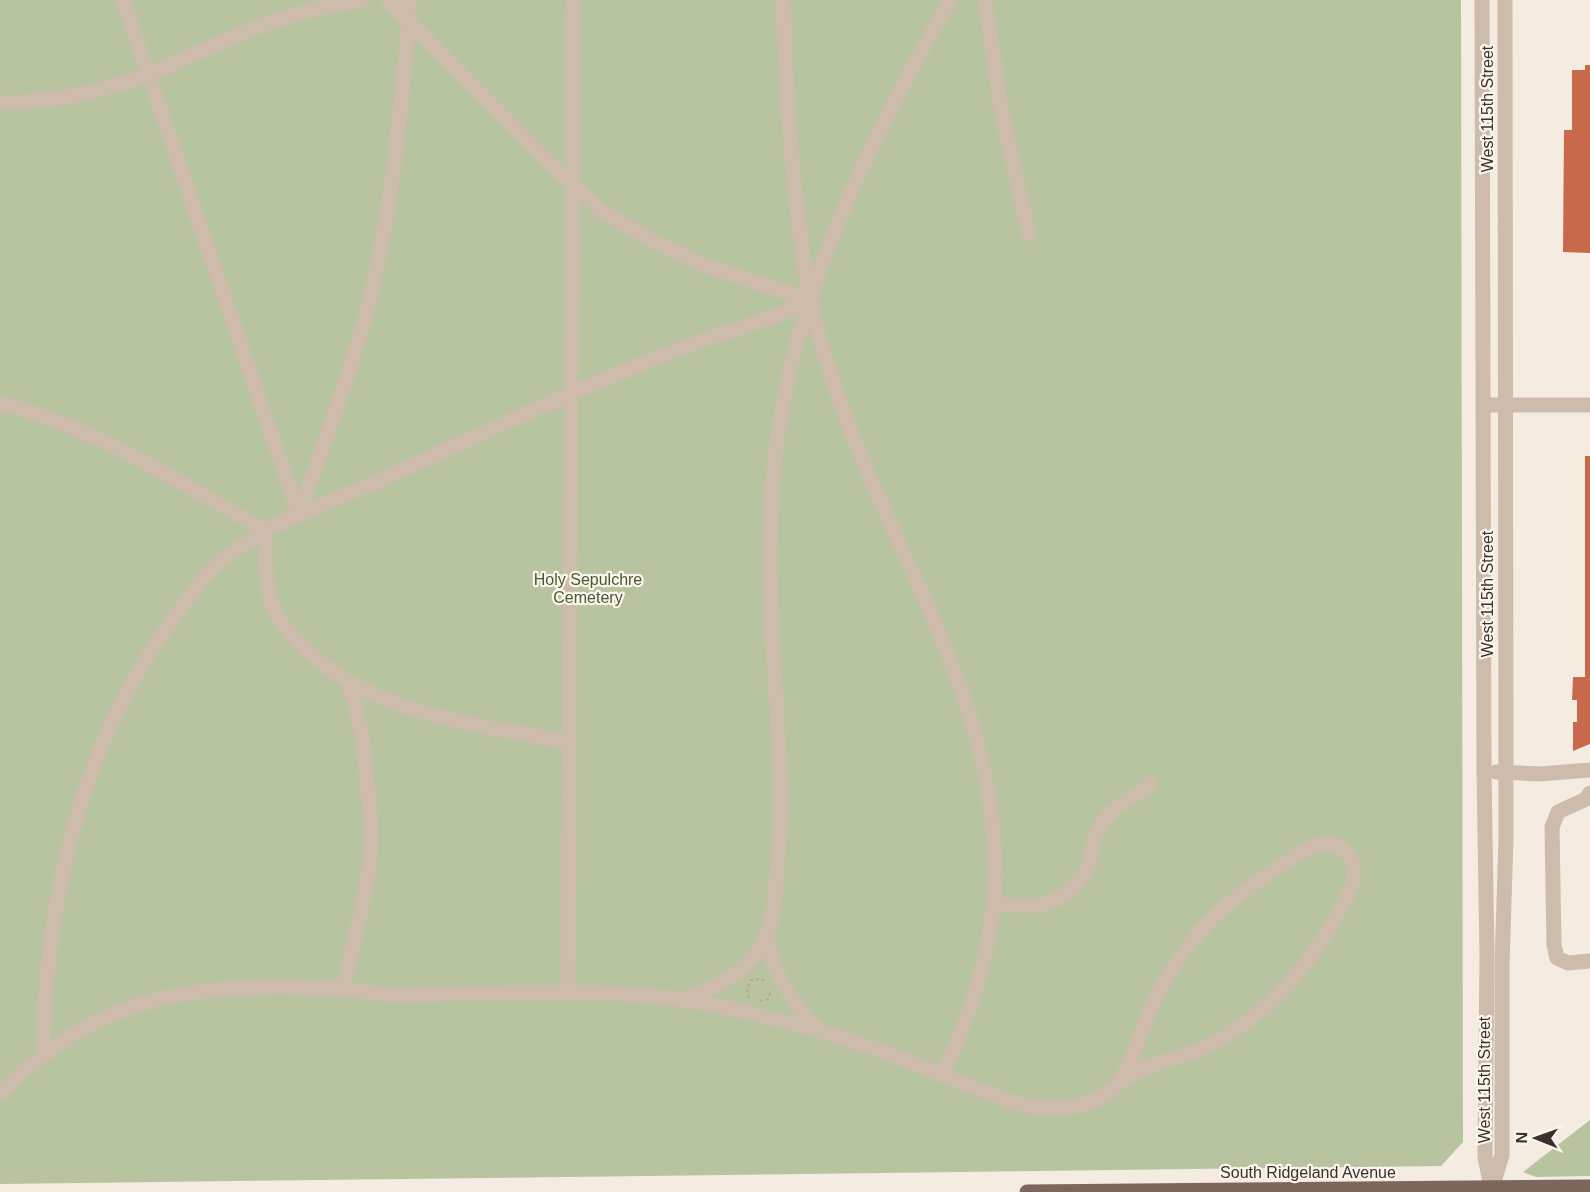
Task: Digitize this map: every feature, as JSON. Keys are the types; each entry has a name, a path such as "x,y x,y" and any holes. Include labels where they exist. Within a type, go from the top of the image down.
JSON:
{"main road":[{"name":"South Ridgeland Avenue","path":"1027,1192 1492,1190 1590,1187"}],"street":[{"path":"123,0 299,515"},
{"path":"0,104 83,93 119,84 258,27 310,11 361,0"},
{"path":"388,0 572,185 602,211 704,265 810,300"},
{"path":"299,515 359,339 377,268 394,167 409,21 408,0"},
{"path":"568,993 573,0"},
{"path":"783,0 793,176 810,300 820,339 850,427 952,661 973,723 992,821 995,877 989,936 976,989 943,1074"},
{"path":"678,999 711,989 727,980 755,954 766,936 777,882 781,809 781,771 770,591 776,456 781,415 790,373 819,272 862,168 922,48 950,0"},
{"path":"985,0 1002,114 1029,234"},
{"name":"West 115th Street","path":"1482,0 1485,1157 1492,1190"},
{"name":"West 115th Street","path":"1492,1190 1502,1155 1506,773 1505,0"},
{"path":"43,1054 44,1004 49,953 65,862 87,787 111,725 140,668 157,641 205,577 224,559 266,531 299,515 571,394 667,354 769,320 810,300"},
{"path":"0,402 46,417 110,445 156,468 266,531"},
{"path":"1483,405 1590,405"},
{"path":"266,531 268,583 277,615 286,629 325,666 346,680 391,701 488,728 569,742"},
{"path":"343,989 367,882 371,844 370,810 360,723 355,700 346,680"},
{"path":"1484,771 1539,774 1590,770"},
{"path":"993,903 1021,907 1037,905 1065,896 1080,880 1088,867 1098,829 1109,815 1150,784"},
{"path":"1589,801 1558,812 1552,827 1553,934 1557,958 1568,963 1590,961"},
{"path":"0,1093 59,1042 121,1011 174,996 227,989 279,988 343,989 394,995 568,993 640,995 678,999 735,1010 823,1032 1033,1108 1071,1108 1089,1103 1104,1095 1138,1071 1199,1050 1218,1040 1257,1014 1290,983 1320,945 1343,906 1350,889 1354,868 1352,860 1340,847 1329,843 1311,846 1257,881 1208,921 1182,953 1156,998 1126,1072 1116,1086"},
{"path":"766,936 774,964 784,986 809,1020 823,1032"}],"path":[{"path":"759,979 768,982 771,990 768,999 757,1002 750,998 747,988 751,980 759,979"},
{"path":"735,1010 750,998"}],"green space":[{"name":"Holy Sepulchre Cemetery","path":"0,0 1461,0 1463,1142 1441,1166 0,1184"},
{"path":"1590,1120 1590,1176 1536,1177 1523,1172"}],"building":[{"path":"1585,65 1590,65 1590,253 1563,252 1564,130 1572,130 1572,70 1585,70"},
{"path":"1585,456 1590,456 1590,744 1573,751 1573,722 1577,722 1577,700 1572,700 1573,677 1585,677"}]}
